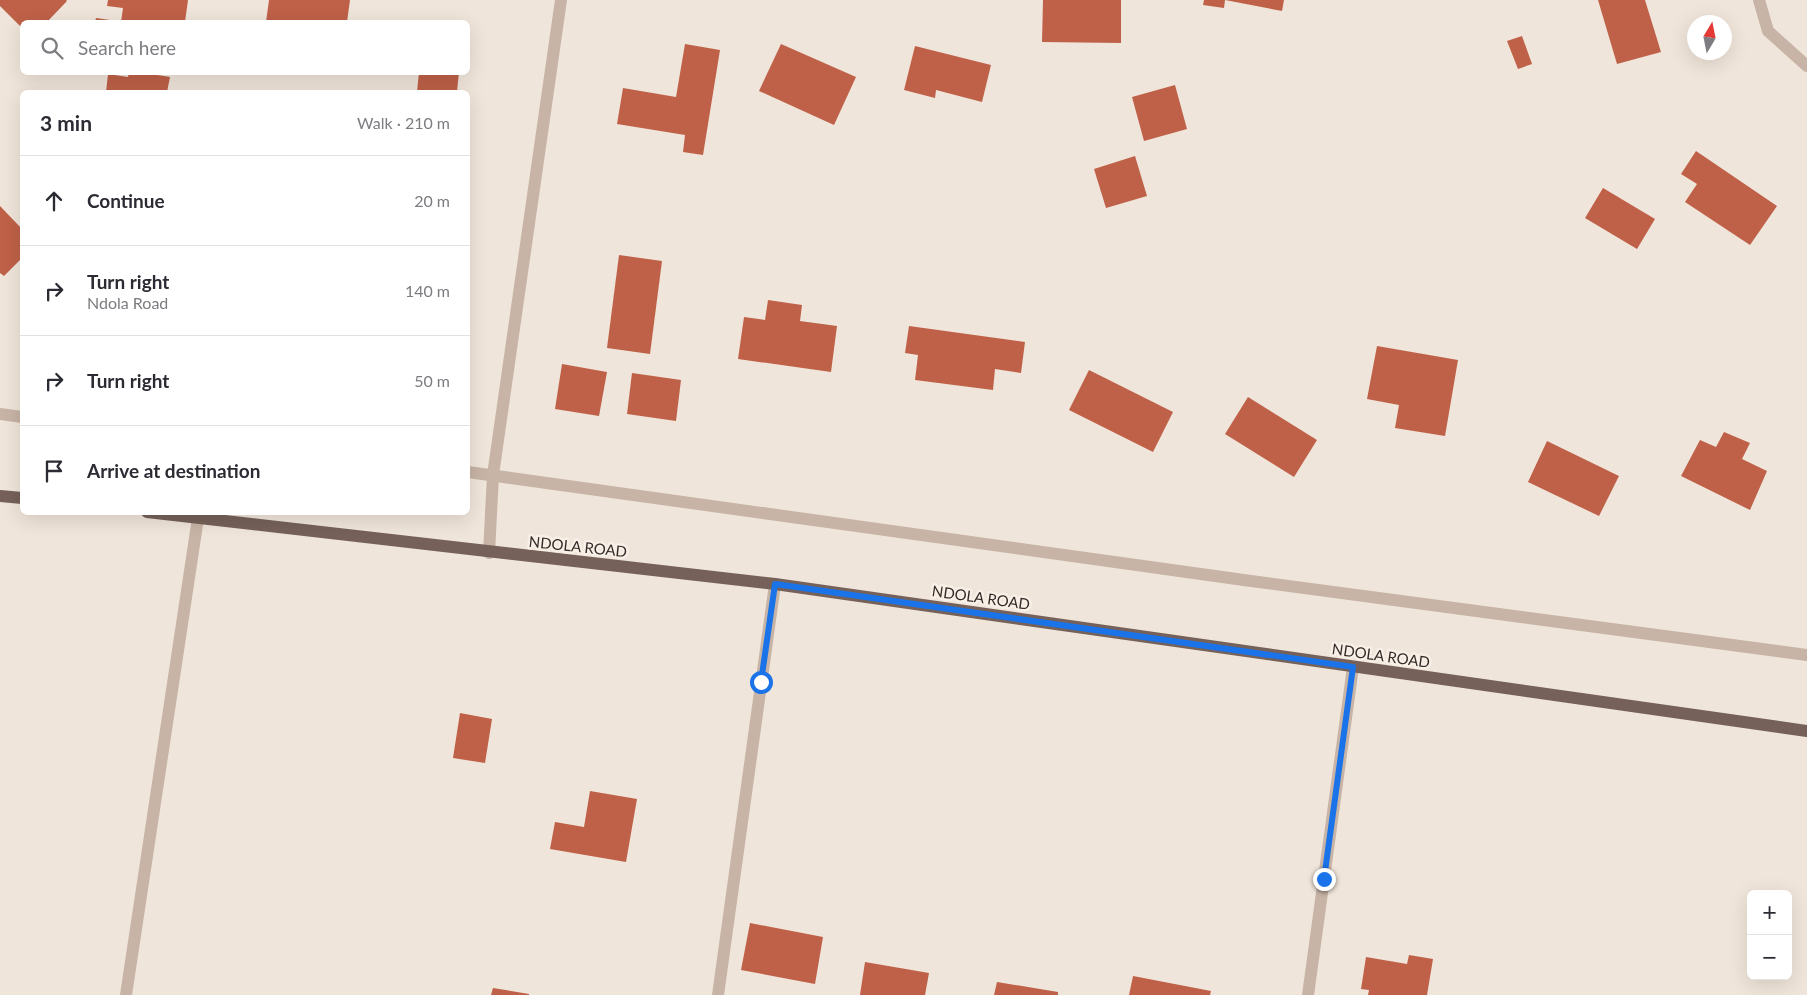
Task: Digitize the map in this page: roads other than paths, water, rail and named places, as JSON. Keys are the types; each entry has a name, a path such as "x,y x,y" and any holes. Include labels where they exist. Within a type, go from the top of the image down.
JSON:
{"main road":[{"path":"0,496 20,498"},
{"name":"NDOLA ROAD","path":"172,515 489,553 775,584 1807,731"}],"street":[{"path":"489,553 493,475 561,0"},
{"path":"1759,0 1768,31 1807,66"},
{"path":"0,414 20,417"},
{"path":"470,472 1242,580 1807,655"},
{"path":"126,995 198,518"},
{"path":"718,995 775,584"},
{"path":"1308,995 1353,667"}]}
